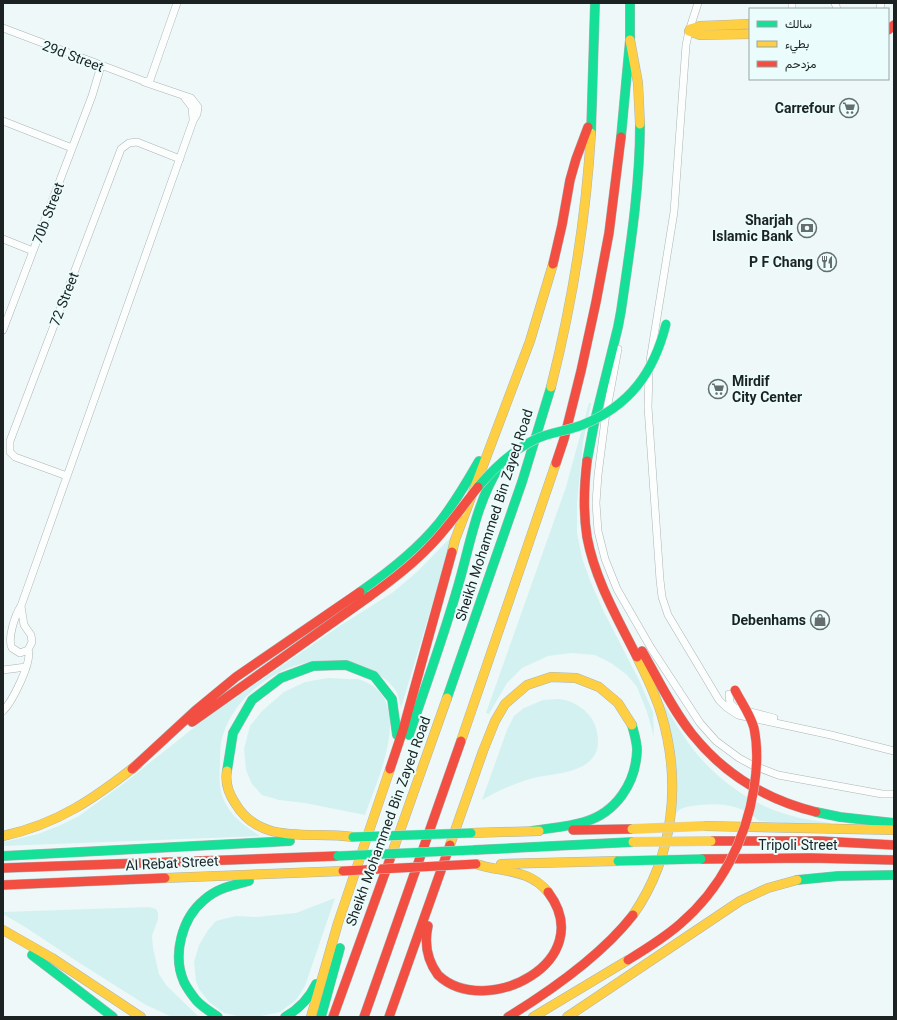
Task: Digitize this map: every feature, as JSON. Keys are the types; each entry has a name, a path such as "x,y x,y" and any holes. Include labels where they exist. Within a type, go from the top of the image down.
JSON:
{"main road":[{"name":"Sheikh Mohammed Bin Zayed Road","path":"333,1017 504,534 539,430 559,353 575,275 586,196 592,117 595,3"},
{"path":"364,1017 439,805 564,439 593,317 609,232 618,163 630,40 630,3"},
{"path":"689,30 700,26 749,24"},
{"path":"689,30 700,35 749,34"},
{"path":"508,1017 601,950 634,915 646,897 655,878 670,823 672,802 671,770 662,716 653,691 599,581 590,552 585,522 584,498 589,451 618,326 636,210 639,156 639,98 636,68 630,40"},
{"path":"285,1017 302,1005 314,988 338,923 403,730 455,540 530,341 549,280 562,225 570,180 576,159 592,117"},
{"path":"3,836 25,831 59,818 90,800 231,693 399,576 424,553 447,528 480,483 519,449 534,440 551,433 575,427 606,414 624,400 639,384 652,366 661,346 666,324"},
{"path":"132,769 201,704 253,665 370,585 414,549 432,531 453,504 500,423"},
{"path":"321,1017 351,909 462,573 482,499 492,479 505,460"},
{"path":"614,610 639,647 692,734 707,751 729,771 754,788 795,807 837,816 894,823"},
{"path":"353,837 332,834 276,833 264,830 246,818 236,806 229,792 226,777 227,750 239,718 260,691 289,673 300,669 323,665 353,668 367,673 380,682 394,701 398,723 393,759"},
{"path":"389,1017 432,900 483,751 497,718 505,705 522,688 544,679 563,676 583,680 601,687 616,700 628,715 635,734 636,758 634,773 625,792 602,815 582,823 532,831"},
{"path":"533,1017 625,962 673,930 693,912 711,891 726,869 738,847 751,806 756,771 755,735 750,718 734,691"},
{"path":"3,856 471,832 704,826 894,830"},
{"name":"Tripoli Street","path":"474,850 633,842 710,840 819,841 894,845"},
{"name":"Al Rebat Street","path":"3,868 474,850"},
{"name":"Tripoli Street","path":"476,864 701,859 810,858 894,860"},
{"path":"476,864 492,869 512,871 527,875 540,883 556,903 562,927 559,949 548,968 532,985"},
{"name":"Al Rebat Street","path":"3,885 476,864"},
{"path":"218,1017 198,1002 192,995 183,979 178,963 178,947 185,923 199,902 220,888 236,882 274,879 286,872"},
{"path":"567,1017 730,906 764,889 801,879 894,875"},
{"path":"432,900 432,911 426,932 426,940 427,954 433,968 440,979 456,992 470,998 482,1000"},
{"path":"310,1017 338,923"},
{"path":"3,931 113,1017"},
{"path":"3,931 52,958 141,1017"},
{"path":"546,1017 588,990 625,962"}],"street":[{"path":"145,82 150,80 178,3"},
{"path":"698,3 689,30 685,54 674,212 649,370 648,407 661,589 665,606 672,623 719,700 738,715 831,735 894,751"},
{"name":"29d Street","path":"3,28 182,96 192,107 193,121 180,159"},
{"name":"70b Street","path":"4,327 103,67"},
{"path":"3,122 72,148"},
{"name":"72 Street","path":"67,476 15,457 10,452 10,441 121,149 129,143 137,142 180,159"},
{"path":"21,606 24,625 32,638 32,645 28,650 17,652 12,648 10,643 15,618 21,606 180,159"},
{"path":"3,239 33,251"},
{"path":"618,326 617,356 605,420 598,475 597,517 601,545 610,572 651,648 700,724 716,742 739,758 765,771 785,776 882,794 894,794"},
{"path":"3,711 10,702 30,658 28,650"},
{"path":"3,670 26,667"},
{"path":"734,691 730,703 738,709 817,729 831,735"}],"shaded area":[{"path":"589,403 591,403 583,442 577,503 577,533 582,558 591,583 604,612 639,680 653,712 654,737 647,712 637,687 627,675 611,663 595,655 571,653 548,656 522,668 507,683 489,714 486,713 566,487"},
{"path":"453,535 401,708 397,693 392,686 370,669 324,662 310,662 282,671 269,678 246,697 236,709 229,721 221,742 220,786 224,801 233,815 260,836 3,846 3,842 38,834 79,816 123,784 206,718 341,625 392,593 418,571"},
{"path":"328,678 361,680 377,690 387,704 390,721 388,741 378,781 365,815 305,803 279,800 262,795 252,784 246,770 244,749 250,726 262,711 284,692 305,682"},
{"path":"661,699 694,751 730,786 774,810 799,818 831,823 831,826 759,821 738,808 716,804 689,806 679,810 673,817"},
{"path":"543,700 565,700 579,706 584,710 593,720 596,727 598,741 597,751 588,762 581,767 524,781 482,800 507,730 514,716 524,708"},
{"path":"335,898 305,986 296,1000 280,1012 257,1017 242,1017 224,1013 209,1002 199,989 196,981 194,962 199,945 208,930 216,921 236,916 256,917 296,913"},
{"path":"149,907 156,909 158,913 158,919 152,936 159,974 166,985 199,1017 172,1017 146,1005 3,914 3,912"}],"traffic: fast":[{"path":"591,133 595,3"},
{"path":"621,137 630,40 630,3"},
{"path":"587,461 594,424 621,311 636,195 640,148 640,124"},
{"path":"478,487 504,460 519,448 536,439 582,425 599,417 614,408 627,397 647,372 655,357 666,324"},
{"path":"447,698 522,482 551,387"},
{"path":"360,592 402,560 430,533 445,516 479,461"},
{"path":"409,735 451,611 478,512 499,467"},
{"path":"227,771 233,733 252,700 281,678 313,666 346,665 374,676 392,699 397,735"},
{"path":"532,831 584,822 606,812 615,804 628,785 636,762 637,747 632,725"},
{"path":"816,812 840,817 894,823"},
{"path":"353,837 471,833"},
{"path":"3,856 290,841"},
{"path":"474,850 633,842"},
{"path":"338,856 474,850"},
{"path":"618,861 701,859"},
{"path":"797,880 838,876 894,875"},
{"path":"218,1017 198,1003 184,982 179,960 181,938 190,917 204,900 220,890 249,881"},
{"path":"321,1017 340,948"},
{"path":"32,955 113,1017"},
{"path":"285,1017 295,1011 303,1003 316,984"}],"traffic: slow":[{"path":"690,29 700,26 749,24"},
{"path":"689,31 700,35 749,34"},
{"path":"630,40 638,83 640,124"},
{"path":"551,387 572,293 586,197 591,133"},
{"path":"452,552 455,540 530,341 553,264"},
{"path":"461,741 556,463"},
{"path":"633,915 647,892 658,868 670,818 672,792 668,739 656,699 637,657"},
{"path":"450,845 495,721 505,704 527,685 551,677 576,678 599,687 618,703 632,725"},
{"path":"390,859 447,698"},
{"path":"3,836 23,831 59,817 91,799 138,764"},
{"path":"311,1017 338,923 390,769"},
{"path":"227,771 227,784 229,792 235,803 246,817 258,826 288,834 337,835 353,837"},
{"path":"704,826 894,830"},
{"path":"632,829 704,826"},
{"path":"471,833 539,831"},
{"path":"633,842 711,841"},
{"path":"501,864 618,861"},
{"path":"476,864 524,875 540,884 548,892"},
{"path":"165,878 343,871"},
{"path":"567,1017 740,901 768,888 797,880"},
{"path":"3,930 52,958 141,1017"},
{"path":"533,1017 628,960"}],"traffic: jam":[{"path":"889,29 894,25"},
{"path":"553,264 570,180 588,127"},
{"path":"556,463 564,439 581,371 596,302 609,233 621,137"},
{"path":"587,461 584,509 587,537 591,553 601,584 637,657"},
{"path":"370,596 401,573 436,540 478,487"},
{"path":"390,769 403,730 452,552"},
{"path":"132,769 196,710 236,677 360,592"},
{"path":"192,722 370,596"},
{"path":"642,651 685,724 692,734 718,761 732,773 764,793 798,807 816,812"},
{"path":"628,960 668,934 695,910 719,879 738,845 750,807 755,781 757,750 754,728 748,713 735,690"},
{"path":"364,1017 461,741"},
{"path":"573,830 632,829"},
{"path":"711,841 819,841 894,845"},
{"path":"389,1017 450,845"},
{"path":"3,868 338,856"},
{"path":"701,859 810,858 894,860"},
{"path":"333,1017 390,859"},
{"path":"343,871 476,864"},
{"path":"3,885 165,878"},
{"path":"428,926 426,939 427,952 431,964 438,975 459,987 483,991 508,987 530,976 549,960 560,940 560,917 548,892"},
{"path":"508,1017 558,984 591,958 633,915"}],"place":[{"name":"Carrefour","path":"849,108"},
{"name":"Sharjah Islamic Bank","path":"807,228"},
{"name":"P F Chang","path":"827,262"},
{"name":"Mirdif City Center","path":"718,389"},
{"name":"Debenhams","path":"820,620"}]}
